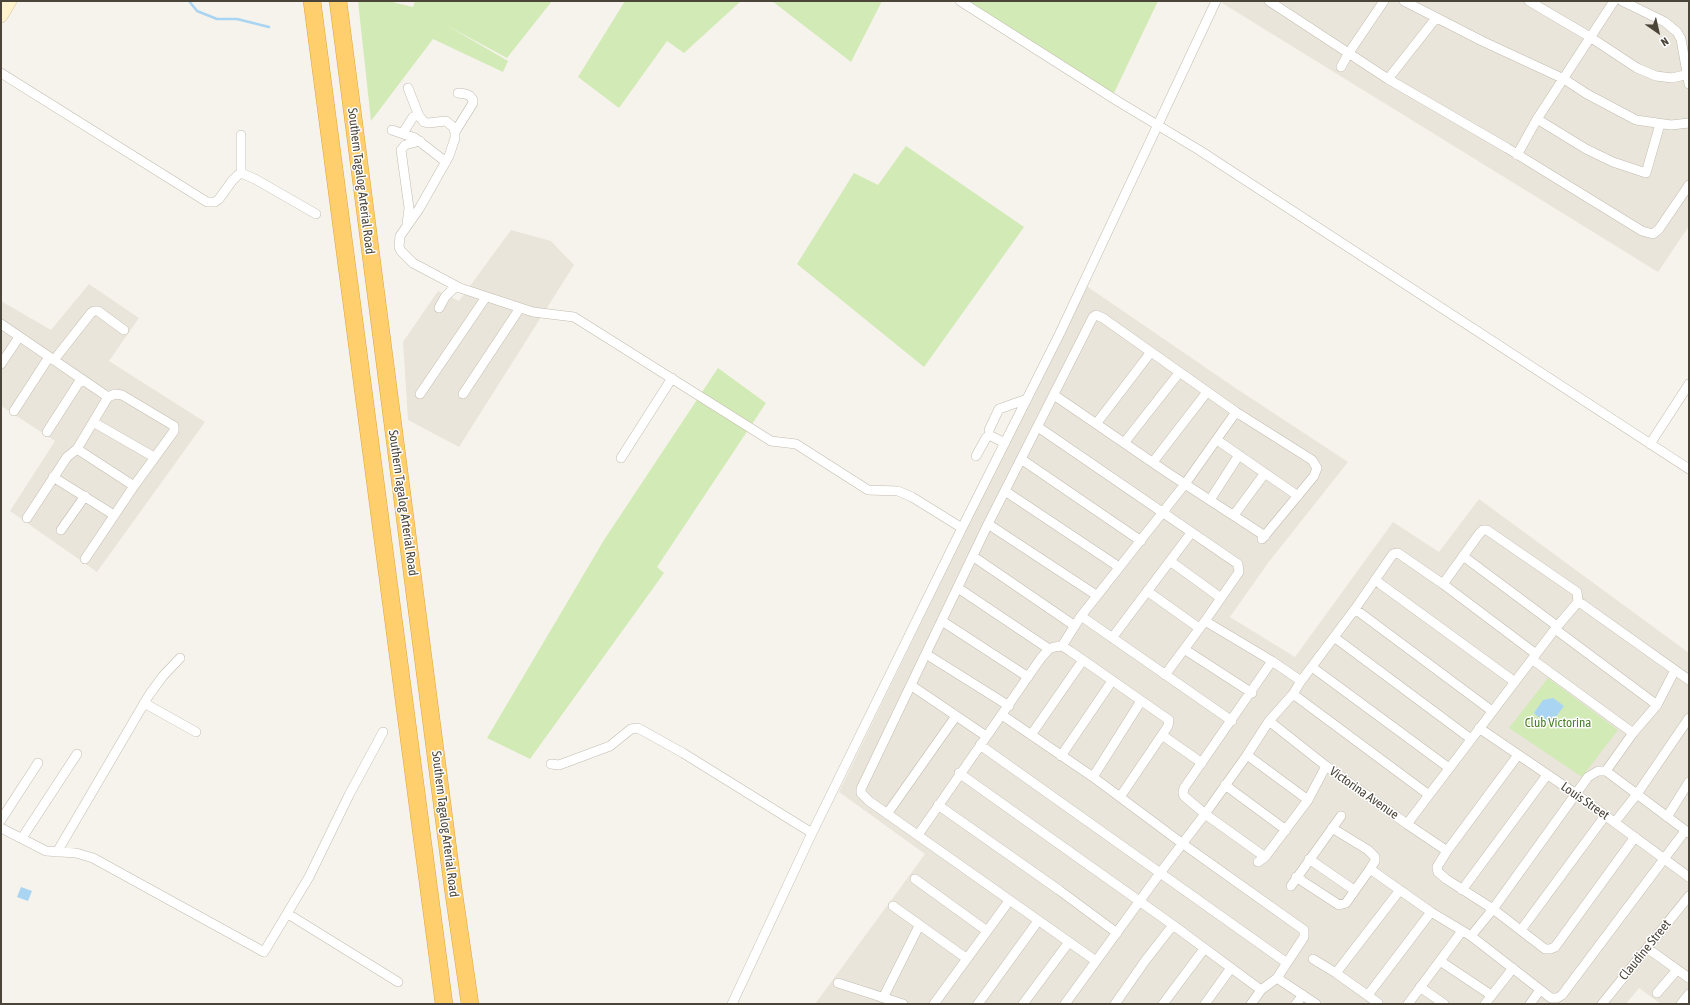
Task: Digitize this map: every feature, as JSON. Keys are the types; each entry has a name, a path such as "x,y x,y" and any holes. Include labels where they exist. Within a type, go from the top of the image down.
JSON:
{"highway":[{"name":"Southern Tagalog Arterial Road","path":"312,1 444,1004"},
{"name":"Southern Tagalog Arterial Road","path":"338,1 453,888 470,1004"}],"main road":[{"path":"1,16 10,1"}],"street":[{"path":"960,1 1119,102 1158,124 1542,372 1689,469"},
{"path":"732,1004 812,833 1060,333 1216,1"},
{"path":"1269,1 1388,79 1517,154 1648,233 1653,234 1659,229 1689,185"},
{"path":"1341,67 1348,54 1384,1"},
{"path":"1404,1 1436,18 1564,79 1636,120 1671,125 1689,123"},
{"path":"1529,1 1590,37 1637,68 1656,76 1672,78 1688,77 1681,39 1677,32 1665,22 1622,1"},
{"path":"1517,154 1537,119 1614,1"},
{"path":"1388,79 1436,18"},
{"path":"1,73 207,202 215,202 219,199 232,181 241,173"},
{"path":"408,88 419,116 424,122 446,121 453,127 455,132"},
{"path":"458,93 470,96 473,103 455,132 454,142 446,162 419,209 400,236 399,247 401,252 413,263 456,286 486,297 533,312 574,316 771,441 796,444 868,490 898,491 912,497 962,528"},
{"path":"403,133 412,117"},
{"path":"1537,119 1586,149 1613,162 1646,173 1660,124"},
{"path":"392,130 398,133 403,133 420,141 446,162"},
{"path":"241,135 241,173"},
{"path":"406,227 409,208 401,150 405,145 420,141"},
{"path":"241,173 255,179 316,214"},
{"path":"439,308 443,300 456,286"},
{"path":"420,394 486,297"},
{"path":"463,394 520,308"},
{"path":"14,411 51,358 90,313 98,310 124,330"},
{"path":"1054,395 1185,484 1234,515 1264,538 1314,476 1317,468 1312,460 1236,412 1103,318 1096,315 1091,321 988,524 974,557 861,789 863,797 1096,961"},
{"path":"1,324 108,397"},
{"path":"1,364 19,337"},
{"path":"1096,424 1151,352"},
{"path":"1124,443 1179,373"},
{"path":"621,458 672,378"},
{"path":"47,432 81,379"},
{"path":"1650,444 1689,384"},
{"path":"1153,462 1207,392"},
{"path":"27,518 67,457 77,449 108,397 115,394 122,395 174,426 174,431 154,457 85,559"},
{"path":"989,430 999,409 1027,399"},
{"path":"918,835 1041,658 1049,649 1062,646 1096,595 1161,512 1185,484 1236,412"},
{"path":"93,422 154,457"},
{"path":"1038,427 1238,564 1239,572 1184,649 1164,674"},
{"path":"976,456 989,435 1005,443"},
{"path":"1217,440 1298,496"},
{"path":"77,449 134,486"},
{"path":"1210,500 1239,455"},
{"path":"1021,459 1140,540"},
{"path":"1234,515 1264,473"},
{"path":"53,477 114,515"},
{"path":"1005,491 1119,567"},
{"path":"61,530 85,496"},
{"path":"988,524 1096,595"},
{"path":"1443,584 1479,534 1483,530 1487,530 1577,592 1578,602 1689,680"},
{"path":"1112,638 1191,533"},
{"path":"1065,1004 1160,873 1205,814 1269,721 1293,694 1393,554 1398,553 1443,584 1633,733"},
{"path":"1463,556 1657,705"},
{"path":"974,557 1075,626"},
{"path":"1170,561 1221,598"},
{"path":"1375,580 1515,682"},
{"path":"958,588 1049,649"},
{"path":"1147,591 1202,624 1272,662 1301,681"},
{"name":"Victorina Avenue","path":"1269,721 1326,766 1408,824 1470,739 1578,602"},
{"path":"1355,609 1492,711"},
{"path":"1081,616 1232,721"},
{"path":"942,621 1028,677"},
{"path":"1334,637 1470,739"},
{"path":"1062,646 1169,720 1168,726 1120,797"},
{"path":"1184,649 1252,692"},
{"path":"926,654 1009,706"},
{"path":"57,852 144,703 163,676 180,658"},
{"path":"1031,735 1083,660"},
{"path":"1272,662 1184,788 1184,796 1261,860 1308,800 1326,766"},
{"path":"1312,667 1449,768"},
{"path":"1606,771 1633,733 1657,705 1675,670"},
{"path":"1062,756 1112,680"},
{"path":"912,686 986,736"},
{"path":"1293,694 1429,795"},
{"path":"1092,776 1141,701"},
{"path":"144,703 196,732"},
{"path":"1002,715 1092,776 1183,844 1304,930 1304,937 1277,978 1261,990 1251,1004"},
{"path":"887,814 956,716"},
{"path":"1615,822 1637,794 1689,718"},
{"path":"551,764 559,766 604,749 631,729 638,728 683,753 812,833"},
{"name":"Louis Street","path":"1479,728 1576,794 1689,877"},
{"path":"1,828 46,851 76,853 94,858 264,952 288,914 317,862 351,790 384,732"},
{"path":"1162,735 1202,763"},
{"path":"980,745 1287,963"},
{"path":"22,838 77,754"},
{"path":"1247,755 1308,800"},
{"path":"1518,755 1436,868 1438,872 1462,890 1492,909 1545,949 1555,947 1635,837"},
{"path":"1,820 38,762"},
{"path":"1370,869 1431,912 1471,936 1540,990 1552,998 1557,998 1562,995 1664,858 1687,832 1606,771 1598,770 1592,774 1576,794 1471,936"},
{"path":"960,773 1173,925 1261,990"},
{"path":"1462,890 1547,775"},
{"path":"1667,817 1689,782"},
{"path":"1225,785 1286,830"},
{"path":"938,805 1059,890 1117,933"},
{"path":"1290,886 1308,859 1341,816"},
{"path":"1521,930 1605,816"},
{"path":"1408,824 1447,851"},
{"path":"1296,877 1339,905 1346,903 1370,869 1375,861 1375,857 1373,854 1332,828"},
{"path":"1308,859 1354,890"},
{"path":"915,879 987,931"},
{"path":"1336,972 1400,890"},
{"name":"Claudine Street","path":"1602,1004 1689,896"},
{"path":"934,1004 966,958 1009,901"},
{"path":"893,906 919,926 966,958"},
{"path":"1368,995 1431,912"},
{"path":"288,914 398,982"},
{"path":"978,1004 1038,921"},
{"path":"1115,1004 1145,961 1173,925"},
{"path":"883,998 919,926"},
{"path":"1408,1004 1462,931"},
{"path":"1023,1004 1069,942"},
{"path":"1647,948 1689,978"},
{"path":"1162,1004 1204,949"},
{"path":"1313,959 1336,972 1378,1002"},
{"path":"1440,961 1491,995"},
{"path":"1205,1004 1231,968"},
{"path":"1485,1004 1513,968"},
{"path":"1657,993 1677,970"},
{"path":"1277,978 1316,1004"},
{"path":"838,983 904,1004"},
{"path":"1420,987 1444,1004"},
{"path":"1530,1004 1540,990"},
{"path":"1681,1004 1689,994"},
{"path":"1296,1004 1303,995"}],"shaded area":[{"path":"1223,1 1689,1 1689,226 1658,272 1222,3"},
{"path":"511,230 551,241 574,265 459,447 408,420 403,342 438,291 459,301"},
{"path":"89,284 139,318 109,361 205,422 97,572 10,511 55,441 1,406 1,301 51,330"},
{"path":"1085,285 1234,387 1348,462 1268,563 1230,617 1295,657 1393,522 1439,552 1479,499 1689,653 1689,1004 1661,1004 1639,988 1626,1004 815,1004 925,854 839,792"}],"green space":[{"path":"358,1 388,1 413,7 415,1 552,1 507,58 446,25 508,61 503,72 433,39 371,121"},
{"path":"625,1 741,1 684,53 667,41 619,108 578,77"},
{"path":"772,1 882,1 851,62"},
{"path":"964,1 1158,1 1113,95"},
{"path":"906,146 1024,227 924,367 797,264 854,173 878,185"},
{"path":"718,368 766,403 657,567 664,573 530,759 487,738 604,540"},
{"name":"Club Victorina","path":"1548,678 1618,730 1582,777 1509,728"}],"water":[{"path":"1553,698 1564,706 1555,718 1544,722 1534,713 1543,700"},
{"path":"21,887 32,891 28,901 17,897"}],"waterway":[{"path":"189,1 197,11 217,19 237,19 269,27"}]}
